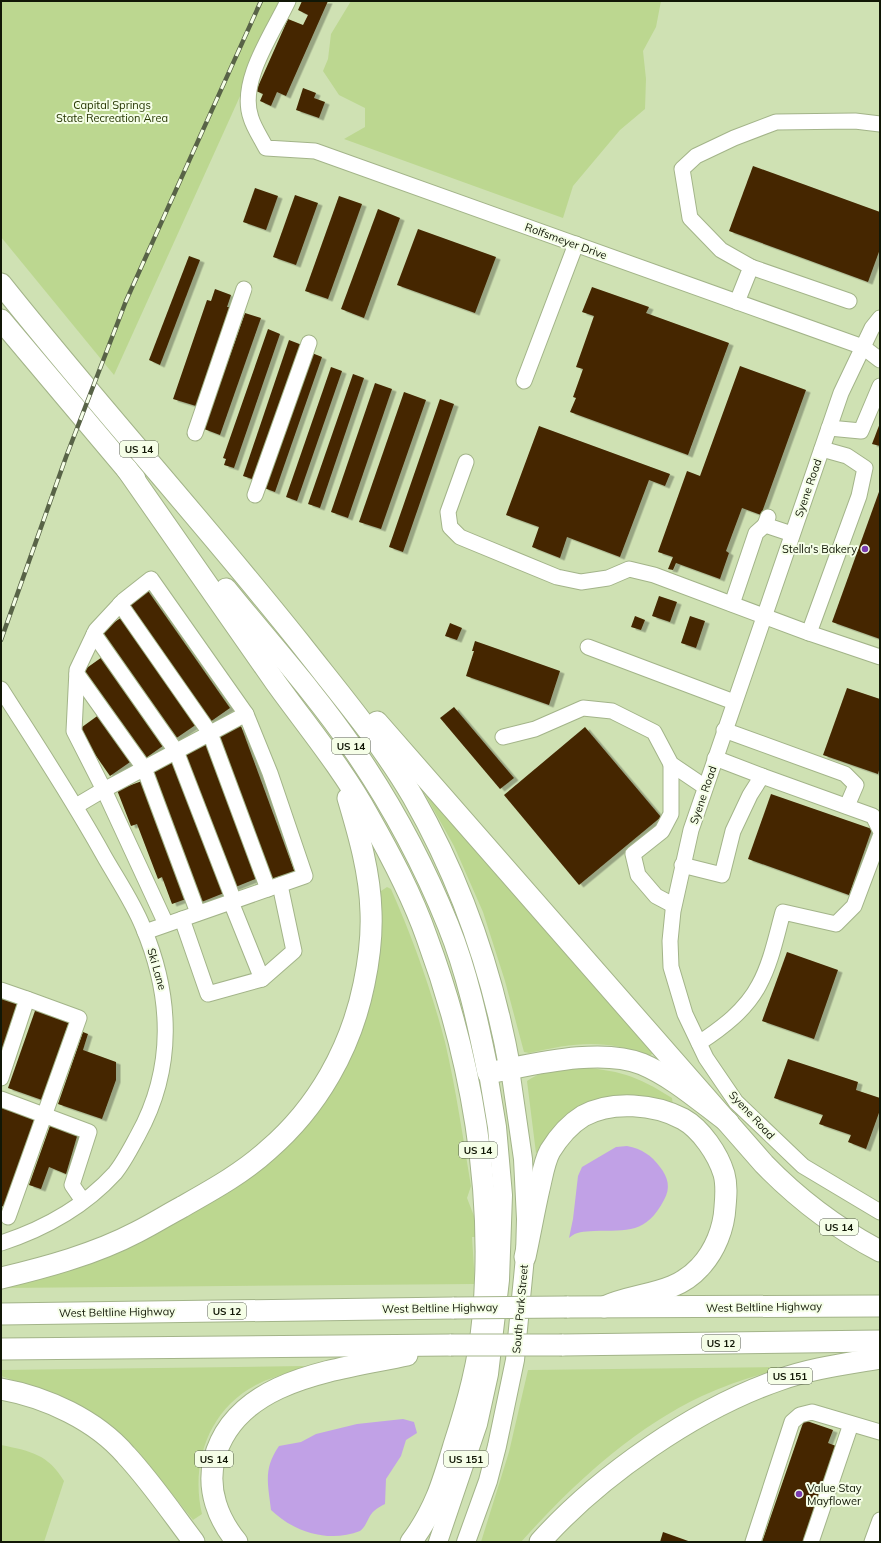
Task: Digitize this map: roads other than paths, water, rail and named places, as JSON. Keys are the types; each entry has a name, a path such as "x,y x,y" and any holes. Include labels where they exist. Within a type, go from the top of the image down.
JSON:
{"highway":[{"name":"US 14","path":"1,284 267,602 380,746 416,803 446,862 470,920 502,1025 510,1069"},
{"name":"US 14","path":"1,320 126,468 305,686 352,746 387,802 421,864 448,925 469,990 488,1073"},
{"name":"US 14","path":"126,468 340,772 366,812 388,852 426,935 445,992 463,1058 486,1200 487,1280 478,1359 471,1393 442,1484 427,1521 411,1542"},
{"path":"267,602 417,766 580,955 728,1122"},
{"path":"1,1278 47,1267 136,1233 202,1196 232,1177 268,1150 296,1123 316,1096 334,1068 348,1041 362,993 371,942 371,912 368,876 357,829 340,772"},
{"path":"488,1073 586,1057 615,1058 641,1064 679,1085 728,1122"},
{"path":"525,1257 542,1173 550,1152 566,1131 583,1116 612,1107 653,1108 683,1119 696,1129 716,1155 724,1174 726,1196 725,1215 720,1234 704,1262 686,1280 667,1290 604,1307"},
{"name":"US 14","path":"728,1122 764,1164 794,1194 831,1222 880,1251"},
{"name":"West Beltline Highway","path":"1,1314 454,1308 880,1306"},
{"name":"US 12","path":"1,1349 880,1341"},
{"name":"US 14","path":"237,1542 219,1516 213,1491 212,1475 216,1452 222,1438 231,1423 244,1410 284,1385 308,1376 451,1346"},
{"name":"US 151","path":"540,1542 575,1507 619,1469 673,1433 730,1401 780,1379 818,1369 880,1358"},
{"path":"1,1389 22,1393 56,1405 107,1437 126,1454 194,1542"},
{"path":"556,1542 646,1462 673,1433"}],"main road":[{"name":"South Park Street","path":"466,1542 488,1481 511,1388 525,1257 526,1219 523,1159 510,1069"},
{"name":"South Park Street","path":"438,1542 479,1416 489,1374 500,1280 503,1195 497,1127 488,1073"}],"street":[{"name":"Rolfsmeyer Drive","path":"288,1 256,64 248,93 250,117 266,148 315,151 863,348 880,360"},
{"path":"849,301 751,267 721,250 690,218 682,169 696,156 734,138 776,122 855,121 880,124"},
{"path":"524,381 576,244"},
{"path":"737,302 751,267"},
{"path":"195,433 244,289"},
{"name":"Syene Road","path":"880,318 872,328 841,393 724,730 691,830 682,865 674,905 670,941 671,967 685,1014 706,1058 736,1102 803,1166 880,1212"},
{"path":"255,495 308,343"},
{"path":"829,428 861,432 880,386"},
{"path":"809,634 858,496 865,468 847,456 822,449"},
{"path":"466,462 448,512 450,526 460,537 557,577 581,582 608,578 629,569 654,575 809,634 880,657"},
{"path":"732,604 756,533 767,521 792,534"},
{"path":"145,932 305,876 270,773 246,714 151,578 120,604 94,634 77,670 74,731 104,790 166,924"},
{"path":"120,604 210,733 274,887 294,951 262,979 208,994 182,919"},
{"path":"94,634 176,751 262,979"},
{"path":"588,647 734,702"},
{"path":"77,674 144,768 198,914"},
{"name":"Ski Lane","path":"1,689 76,806 145,932 161,979 164,997 166,1039 162,1069 147,1117 127,1155 115,1172 83,1202 60,1217 23,1235 1,1243"},
{"path":"503,737 535,729 583,708 612,711 654,732 671,764 705,787"},
{"path":"76,806 246,714"},
{"path":"724,730 845,774 856,786 846,806"},
{"path":"715,758 873,816 880,830"},
{"path":"671,764 671,814 662,831 633,854 638,875 656,896 674,905"},
{"path":"682,865 722,875 733,831 750,795 762,776"},
{"path":"699,1043 724,1026 735,1016 758,986 771,956 783,912 836,924 854,906 880,838"},
{"path":"1,990 79,1018 44,1115 4,1217 14,1219 23,1235"},
{"path":"1,1078 27,999"},
{"path":"1,1099 89,1132 72,1185 83,1202"},
{"path":"753,1542 792,1422 800,1415 812,1412 880,1432"},
{"path":"812,1542 851,1424"},
{"path":"872,1542 880,1520"}],"railway":[{"path":"1,640 66,457 126,301 261,1"}],"place":[{"name":"Stella's Bakery","path":"865,549"},
{"name":"Value Stay Mayflower","path":"799,1494"}],"park label":[{"name":"Capital Springs State Recreation Area","path":"112,111"}]}
